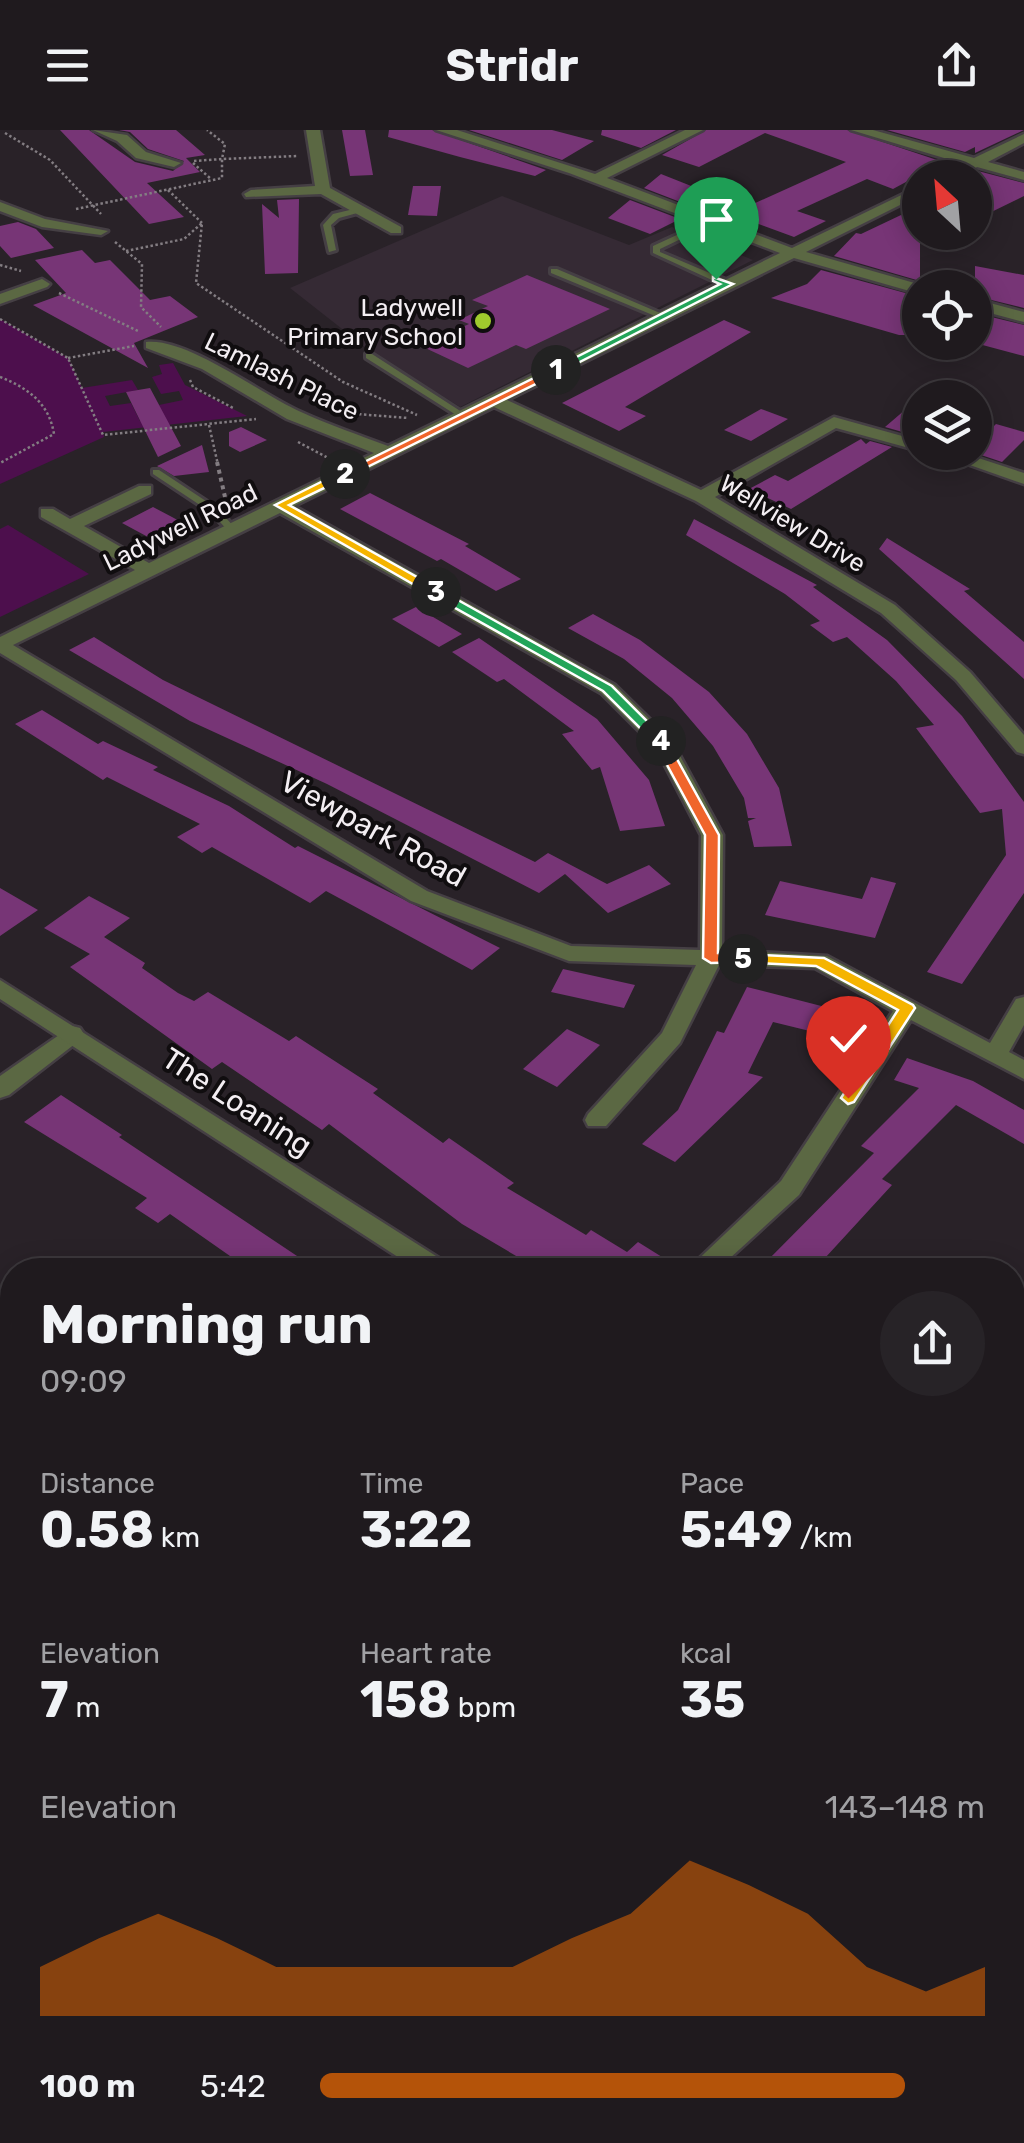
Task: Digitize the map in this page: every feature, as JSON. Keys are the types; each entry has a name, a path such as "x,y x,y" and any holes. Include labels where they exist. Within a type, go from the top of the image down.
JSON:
{"street":[{"path":"100,130 122,138 141,155 174,163"},
{"path":"314,130 323,190"},
{"path":"443,130 595,179 793,253 902,284"},
{"path":"595,179 696,130"},
{"path":"858,130 957,160"},
{"path":"983,160 1024,138"},
{"path":"992,169 1024,176"},
{"path":"251,194 323,190 396,230"},
{"name":"Ladywell Road","path":"0,644 902,199"},
{"path":"0,206 31,218 102,231"},
{"path":"0,298 42,284"},
{"path":"992,309 1024,317"},
{"name":"Lamlash Place","path":"153,342 208,366 293,415 390,453"},
{"name":"Wellview Drive","path":"495,401 702,497 888,609 963,676 1024,748"},
{"path":"702,497 834,422 902,441"},
{"path":"992,468 1024,478"},
{"path":"70,526 145,490"},
{"path":"280,505 608,688 665,745 712,835 711,958 672,1036 597,1120"},
{"path":"47,512 148,570"},
{"name":"Viewpark Road","path":"0,644 419,896 569,953 819,961 1024,1070"},
{"name":"The Loaning","path":"0,988 419,1258"},
{"path":"994,1055 1024,1005"},
{"path":"713,1258 790,1188 907,1008"},
{"path":"0,1089 72,1034"}],"lane":[{"path":"332,250 326,225 336,216 358,210"},
{"path":"708,224 669,240 656,248 656,253 728,284"},
{"path":"554,270 663,316"},
{"path":"369,356 464,416"},
{"path":"156,472 214,511 232,530"}],"path":[{"path":"31,218 222,178 225,144 207,130"},
{"path":"5,132 50,160 117,230 102,231"},
{"path":"213,180 190,162 316,155"},
{"path":"168,190 202,223"},
{"path":"126,250 184,239 202,223"},
{"path":"0,319 68,358 103,435 293,415 300,410 427,419 342,382 196,282 202,223"},
{"path":"68,358 126,349 170,334 142,315 138,306 142,264 102,231"},
{"path":"0,265 37,276 42,284 153,342"},
{"path":"0,377 36,397 53,416 54,434 0,462"},
{"path":"209,424 232,530"}],"shaded area":[{"name":"Ladywell Primary School","path":"502,196 629,245 672,227 753,260 460,407 374,354 290,288"},
{"path":"0,319 68,358 82,388 132,380 138,390 105,396 110,406 131,403 140,421 164,417 159,405 183,400 179,391 161,394 152,377 162,374 159,365 173,363 185,385 247,416 103,432 104,437 0,484"},
{"path":"8,525 89,574 0,617 0,529"}],"building":[{"path":"60,130 89,130 135,162 173,171 184,161 148,149 130,132 119,130 176,130 205,155 186,158 200,172 147,183 184,217 149,224"},
{"path":"342,130 365,130 373,175 350,176"},
{"path":"389,130 432,130 546,170 535,176 460,157 388,137"},
{"path":"469,130 552,130 594,141 562,160"},
{"path":"602,130 676,130 641,148 601,135"},
{"path":"706,130 847,130 937,160 902,160 902,184 893,189 867,179 797,211 826,221 794,237 731,214 846,162 765,133 699,167 662,155"},
{"path":"887,130 1024,130 975,153 975,147 965,152"},
{"path":"661,174 724,199 701,210 644,188"},
{"path":"992,175 1024,183 1024,196 992,212"},
{"path":"413,186 441,186 437,216 408,215"},
{"path":"299,199 298,273 265,274 262,204 279,218 277,200"},
{"path":"630,200 680,219 650,234 608,218"},
{"path":"902,215 902,250 920,250 920,270 902,270 902,276 834,256 856,233"},
{"path":"18,222 36,229 54,248 11,258 0,246 0,226"},
{"path":"82,250 95,263 110,260 150,300 170,296 198,317 134,343 148,368 33,305 66,293 35,260"},
{"path":"975,266 1024,275 1024,308 992,300 992,270 975,270"},
{"path":"821,270 902,292 902,335 771,298 807,284"},
{"path":"527,275 610,309 526,349 516,345 468,368 421,346 469,324 459,320 488,306 472,300"},
{"path":"992,317 1024,325 1024,356 992,348"},
{"path":"724,320 751,332 625,407 646,416 619,431 562,403"},
{"path":"150,388 181,446 158,457 126,392"},
{"path":"761,409 788,419 751,441 724,430"},
{"path":"902,412 902,432 885,427"},
{"path":"996,424 1024,432 1024,440 1002,462 992,459 992,428"},
{"path":"241,427 267,440 240,452 229,446 229,432"},
{"path":"861,439 866,444 870,441 892,447 791,509 749,489 775,475 788,481"},
{"path":"202,445 209,472 174,476 157,466"},
{"path":"370,493 469,544 465,546 521,579 496,591 340,509"},
{"path":"153,507 192,528 161,544 122,523"},
{"path":"694,519 817,585 813,587 887,640 962,716 1024,802 1024,893 962,984 927,972 1006,855 1002,809 980,813 916,728 934,725 896,681 847,637 833,642 810,625 820,621 785,594 686,535"},
{"path":"887,538 970,589 964,591 1024,642 1024,679 879,549"},
{"path":"416,607 462,634 439,647 392,619"},
{"path":"593,614 640,640 709,692 747,734 779,788 792,846 754,847 748,821 756,818 748,818 744,798 713,746 672,698 624,659 568,628"},
{"path":"94,637 163,680 535,862 548,853 607,884 649,865 671,884 608,913 565,874 539,893 327,784 190,721 69,650"},
{"path":"479,638 597,719 649,780 665,826 620,831 600,767 592,770 562,734 574,731 504,679 497,682 452,652"},
{"path":"42,710 98,744 103,741 158,767 153,770 229,806 295,848 298,846 500,948 472,970 326,891 310,903 212,847 202,853 177,837 200,824 107,777 103,780 15,724"},
{"path":"871,877 896,883 875,938 765,915 780,881 862,899"},
{"path":"0,888 38,910 0,936"},
{"path":"89,896 130,918 104,937 145,963 142,968 178,993 194,1001 208,992 289,1041 296,1036 378,1089 373,1093 443,1143 449,1138 514,1183 507,1188 586,1235 591,1230 627,1252 638,1242 662,1257 520,1258 462,1224 329,1124 322,1130 222,1062 212,1069 70,967 90,954 44,928"},
{"path":"563,969 635,985 624,1008 551,992"},
{"path":"747,987 833,1009 822,1034 773,1022 748,1073 763,1077 675,1162 642,1144 678,1110 717,1031 724,1033"},
{"path":"567,1029 600,1045 557,1087 523,1069"},
{"path":"907,1058 973,1081 1024,1110 1024,1144 956,1105 882,1179 892,1185 825,1258 770,1258 874,1153 861,1146 919,1088 894,1080"},
{"path":"61,1095 300,1258 233,1258 170,1214 158,1223 135,1208 147,1198 24,1122"}],"place":[{"name":"Ladywell Primary School","path":"483,321"}],"route":[{"path":"716,279 728,284 280,505 608,688 665,745 712,835 711,958 819,961 907,1008 848,1098"}]}
